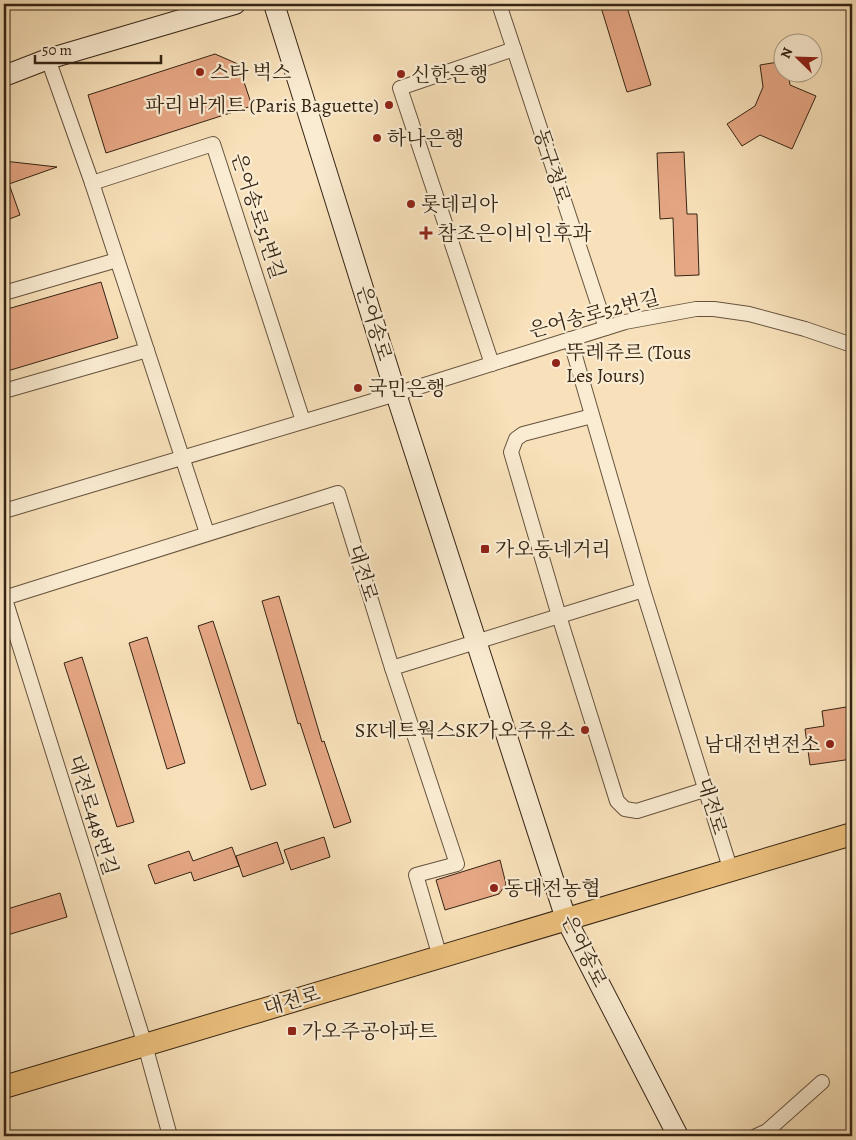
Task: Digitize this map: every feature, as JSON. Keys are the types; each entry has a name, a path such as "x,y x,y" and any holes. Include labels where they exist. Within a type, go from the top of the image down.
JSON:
{"main road":[{"path":"4,76 48,59 235,4"},
{"name":"은어송로","path":"274,4 396,394 566,919 678,1136"},
{"name":"대전로","path":"4,1087 852,834"}],"street":[{"name":"동구청로","path":"499,4 606,328"},
{"path":"492,364 400,88 514,49"},
{"path":"48,59 92,182 207,533"},
{"name":"은어송로51번길","path":"92,182 213,144 303,421"},
{"path":"4,293 117,260"},
{"name":"은어송로52번길","path":"396,394 626,322 696,310 714,309 749,314 805,329 852,345"},
{"name":"대전로","path":"570,340 643,590 732,871"},
{"path":"4,391 147,350"},
{"path":"4,511 396,394"},
{"path":"592,416 523,434 516,439 512,452 559,616 618,801 621,805 625,809 637,810 707,789"},
{"name":"대전로","path":"4,597 338,493 392,668 457,864 416,875 440,958"},
{"path":"392,668 643,590"},
{"name":"대전로448번길","path":"4,597 145,1045"},
{"path":"145,1045 170,1136"},
{"path":"756,1136 767,1130 822,1082"}],"building":[{"path":"600,4 626,4 651,85 627,92"},
{"path":"215,54 238,64 252,106 106,153 88,95"},
{"path":"774,63 774,82 790,82 790,85 816,96 792,149 760,135 742,146 727,124 755,106 763,87 760,65"},
{"path":"684,152 687,214 697,214 699,275 675,276 673,218 660,219 657,153"},
{"path":"4,161 57,167 9,184 20,215 4,221"},
{"path":"101,282 118,338 4,372 4,310"},
{"path":"279,596 322,742 324,741 351,822 334,828 300,723 298,724 262,601"},
{"path":"213,621 266,785 251,790 198,626"},
{"path":"147,637 185,763 167,769 129,643"},
{"path":"82,657 134,822 117,827 64,663"},
{"name":"남대전변전소","path":"852,706 852,759 810,765 805,729 824,726 822,711"},
{"path":"324,837 330,857 291,870 284,850"},
{"path":"277,842 284,863 243,877 236,856"},
{"path":"232,847 239,866 194,881 191,872 155,884 148,865 189,851 193,861"},
{"path":"500,860 506,884 499,894 445,910 436,880"},
{"path":"60,893 67,917 4,936 4,910"}],"place":[{"name":"스타 벅스","path":"200,72"},
{"name":"신한은행","path":"401,74"},
{"name":"파리 바게트 (Paris Baguette)","path":"389,105"},
{"name":"하나은행","path":"377,138"},
{"name":"롯데리아","path":"411,204"},
{"name":"참조은이비인후과","path":"426,233"},
{"name":"뚜레쥬르 (Tous Les Jours)","path":"556,363"},
{"name":"국민은행","path":"358,388"},
{"name":"가오동네거리","path":"485,549"},
{"name":"SK네트웍스SK가오주유소","path":"585,730"},
{"name":"남대전변전소","path":"830,744"},
{"name":"동대전농협","path":"494,888"},
{"name":"가오주공아파트","path":"292,1031"}]}
